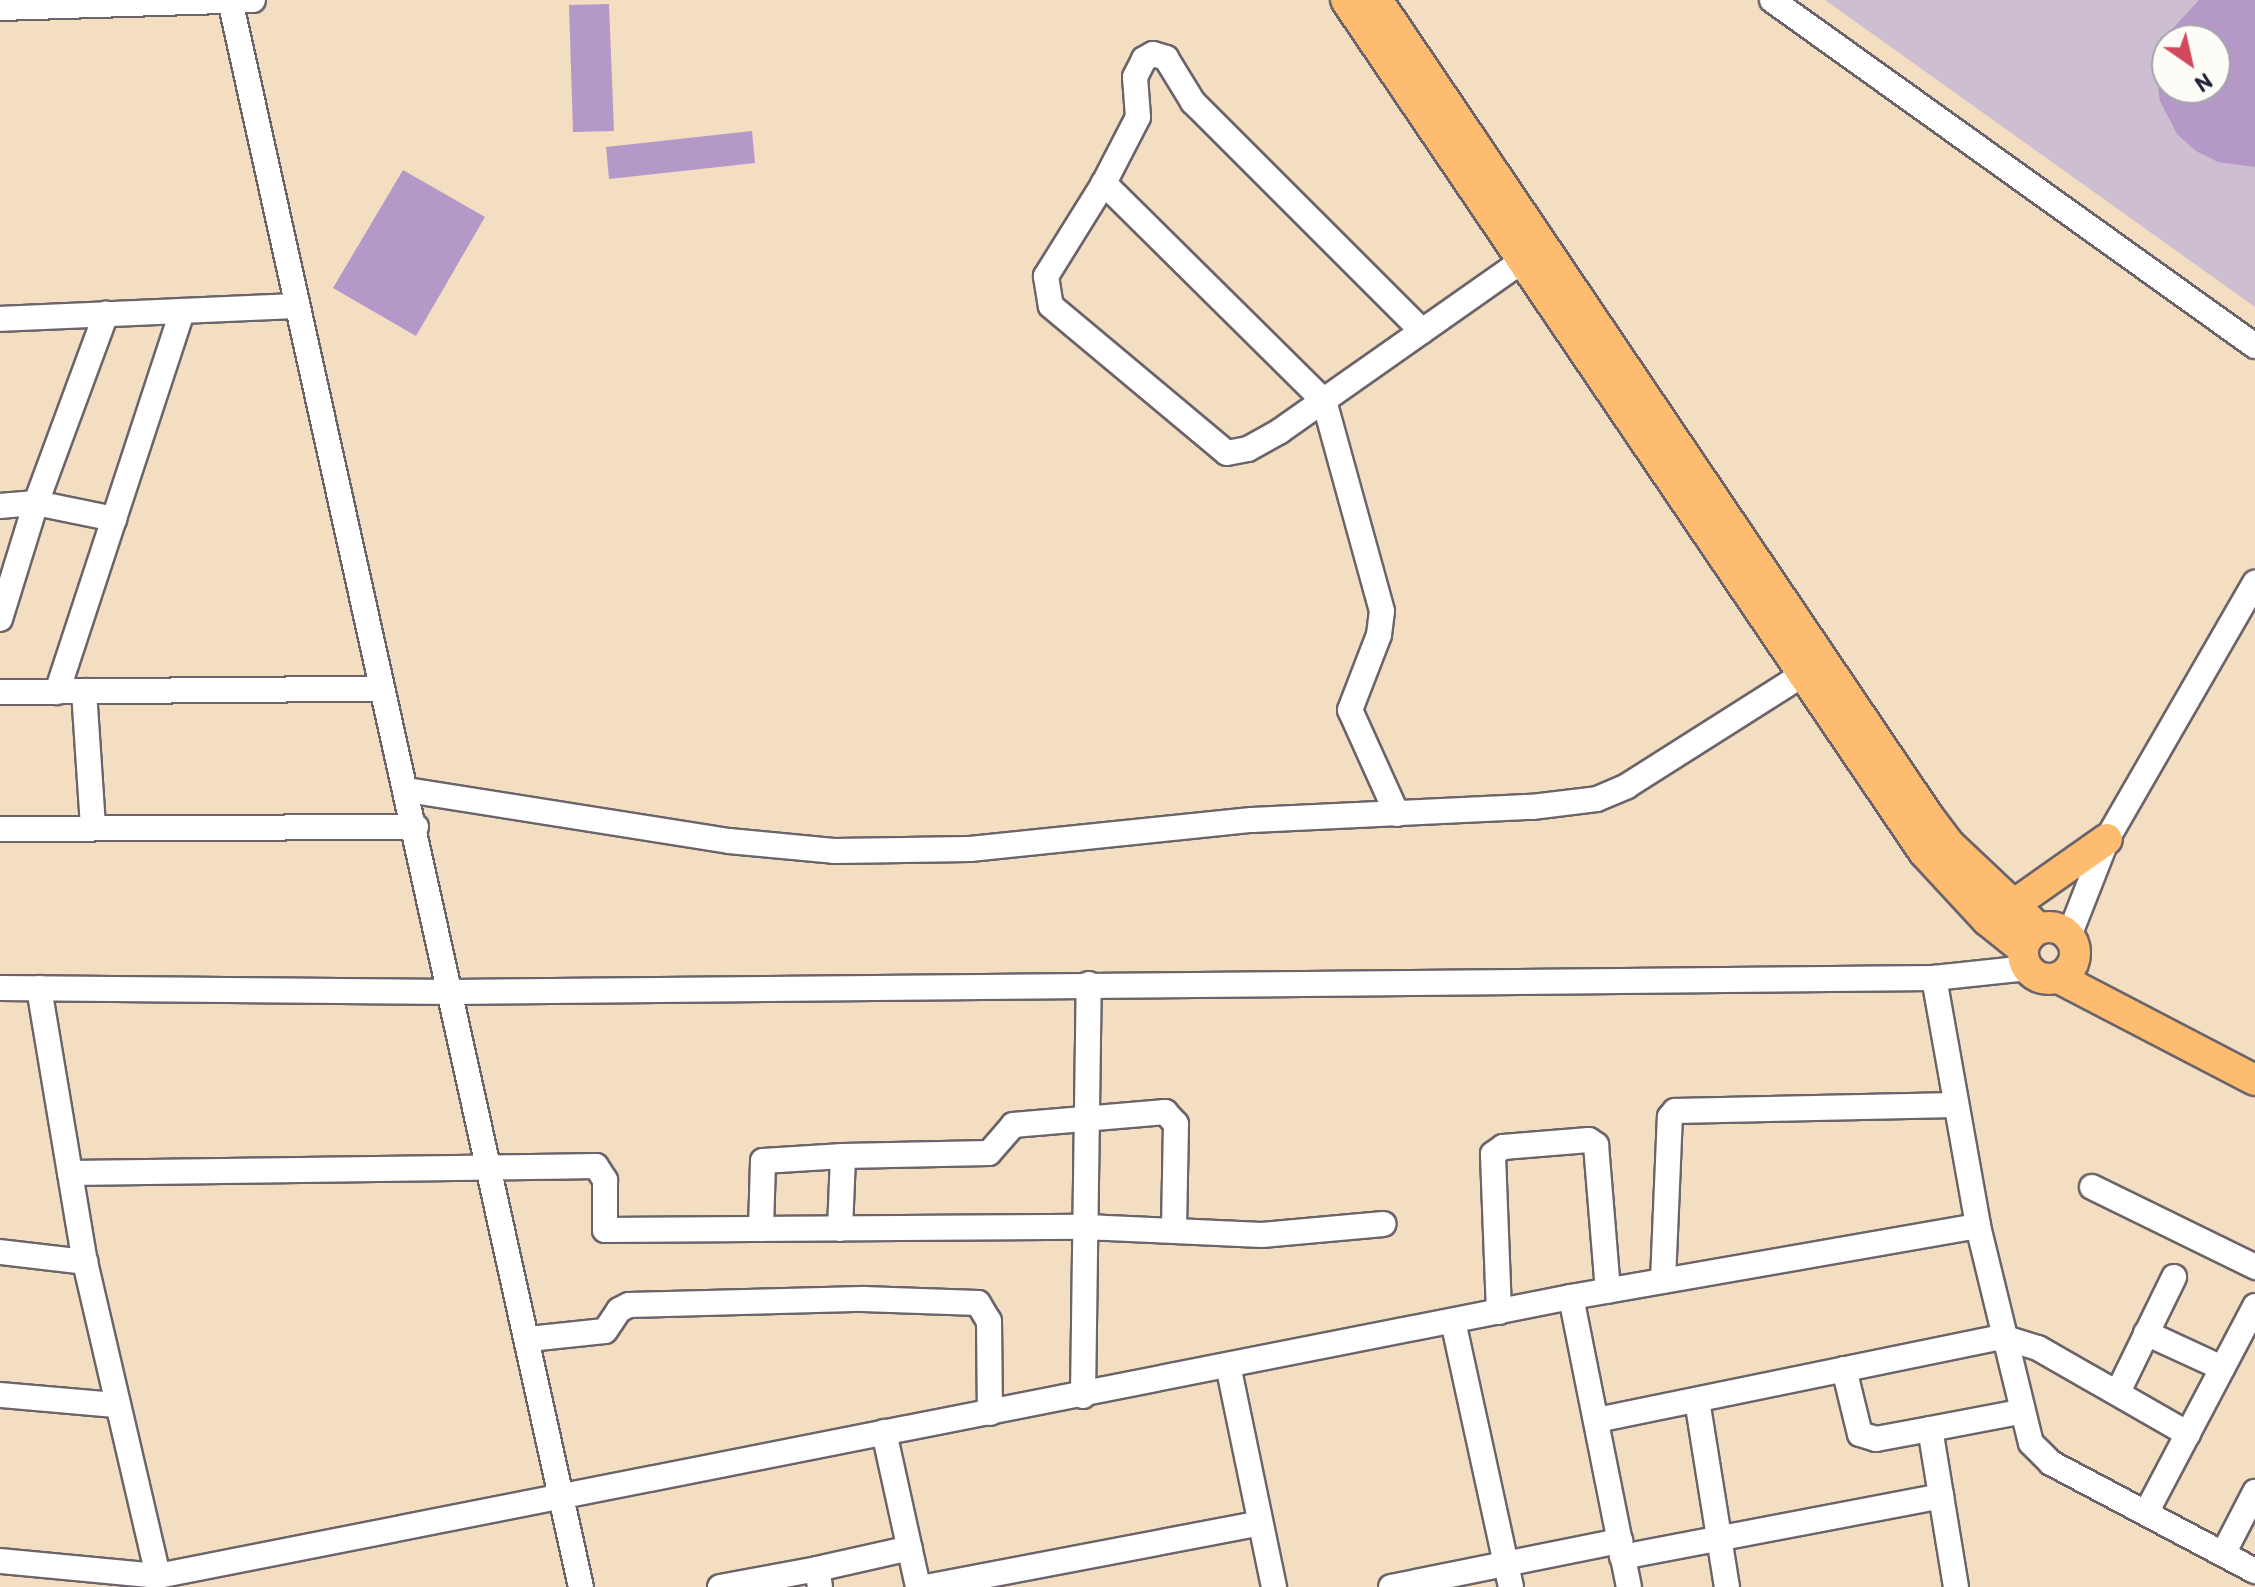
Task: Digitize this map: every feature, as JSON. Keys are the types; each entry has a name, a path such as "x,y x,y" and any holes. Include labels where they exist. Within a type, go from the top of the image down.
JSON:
{"main road":[{"path":"1346,0 1532,254 1812,669 1924,852 1987,920 2030,949"},
{"path":"1377,0 1401,12 1532,254"},
{"path":"1812,669 1950,845 2012,906 2041,979 2068,956"},
{"path":"2012,906 2107,839"},
{"path":"2030,949 2055,927 2068,956 2140,1020 2255,1080"}],"street":[{"path":"9,6 238,0 295,306 492,1166 564,1493 581,1587"},
{"path":"1772,0 2255,346"},
{"path":"1422,331 1299,202 1199,108 1161,55 1148,56 1136,72 1138,117 1104,183 1046,276 1059,317 1227,453 1248,449 1324,401 1532,254"},
{"path":"1104,183 1324,401 1382,611 1379,635 1350,710 1397,814"},
{"path":"0,319 295,306"},
{"path":"57,692 182,311"},
{"path":"0,619 36,503 106,314"},
{"path":"0,506 36,503 114,519"},
{"path":"2068,956 2107,839 2255,583"},
{"path":"407,790 729,841 834,851 970,849 1252,820 1397,814 1597,799 1658,770 1812,669"},
{"path":"0,692 381,689"},
{"path":"84,691 93,828"},
{"path":"0,829 416,827"},
{"path":"0,988 453,992 1934,978 2030,949"},
{"path":"1934,978 1978,1226 2019,1412 2031,1443 2051,1463 2255,1571"},
{"path":"1083,1396 1089,984"},
{"path":"39,988 85,1262 115,1405 158,1576"},
{"path":"1663,1281 1668,1146 1675,1111 1690,1106 1956,1105"},
{"path":"761,1229 763,1161 989,1153 1008,1127 1165,1112 1173,1116 1174,1229"},
{"path":"1499,1312 1493,1154 1503,1147 1589,1140 1596,1145 1608,1291"},
{"path":"840,1229 843,1156"},
{"path":"70,1173 596,1166 605,1180 605,1230 1085,1227 1311,1234 1384,1224"},
{"path":"2092,1187 2255,1267"},
{"path":"0,1561 158,1576 564,1493 1083,1396 1571,1297 1978,1226"},
{"path":"0,1252 85,1262"},
{"path":"2118,1392 2174,1277"},
{"path":"1571,1297 1629,1587"},
{"path":"529,1339 605,1331 619,1310 629,1305 863,1299 978,1303 989,1321 990,1413"},
{"path":"2146,1513 2255,1306"},
{"path":"1453,1321 1509,1575"},
{"path":"2146,1333 2222,1368"},
{"path":"1597,1420 2002,1337 2038,1348 2188,1434"},
{"path":"1228,1365 1274,1587"},
{"path":"1844,1369 1856,1427 1866,1438 2019,1412"},
{"path":"0,1395 115,1405"},
{"path":"1697,1400 1727,1587"},
{"path":"1930,1429 1956,1587"},
{"path":"884,1432 918,1587"},
{"path":"2223,1554 2255,1492"},
{"path":"1396,1587 1509,1575 1621,1549 1719,1538 1941,1496"},
{"path":"926,1587 1260,1523"},
{"path":"720,1587 818,1578 910,1548"}],"shaded area":[{"path":"1825,0 2255,0 2255,307"}],"building":[{"path":"2199,0 2255,0 2255,167 2218,162 2196,151 2177,134 2162,104 2231,104 2231,24 2177,24"},
{"path":"609,4 614,131 573,132 569,5"},
{"path":"752,131 755,163 609,179 606,147"},
{"path":"403,170 485,217 416,336 333,288"}]}
